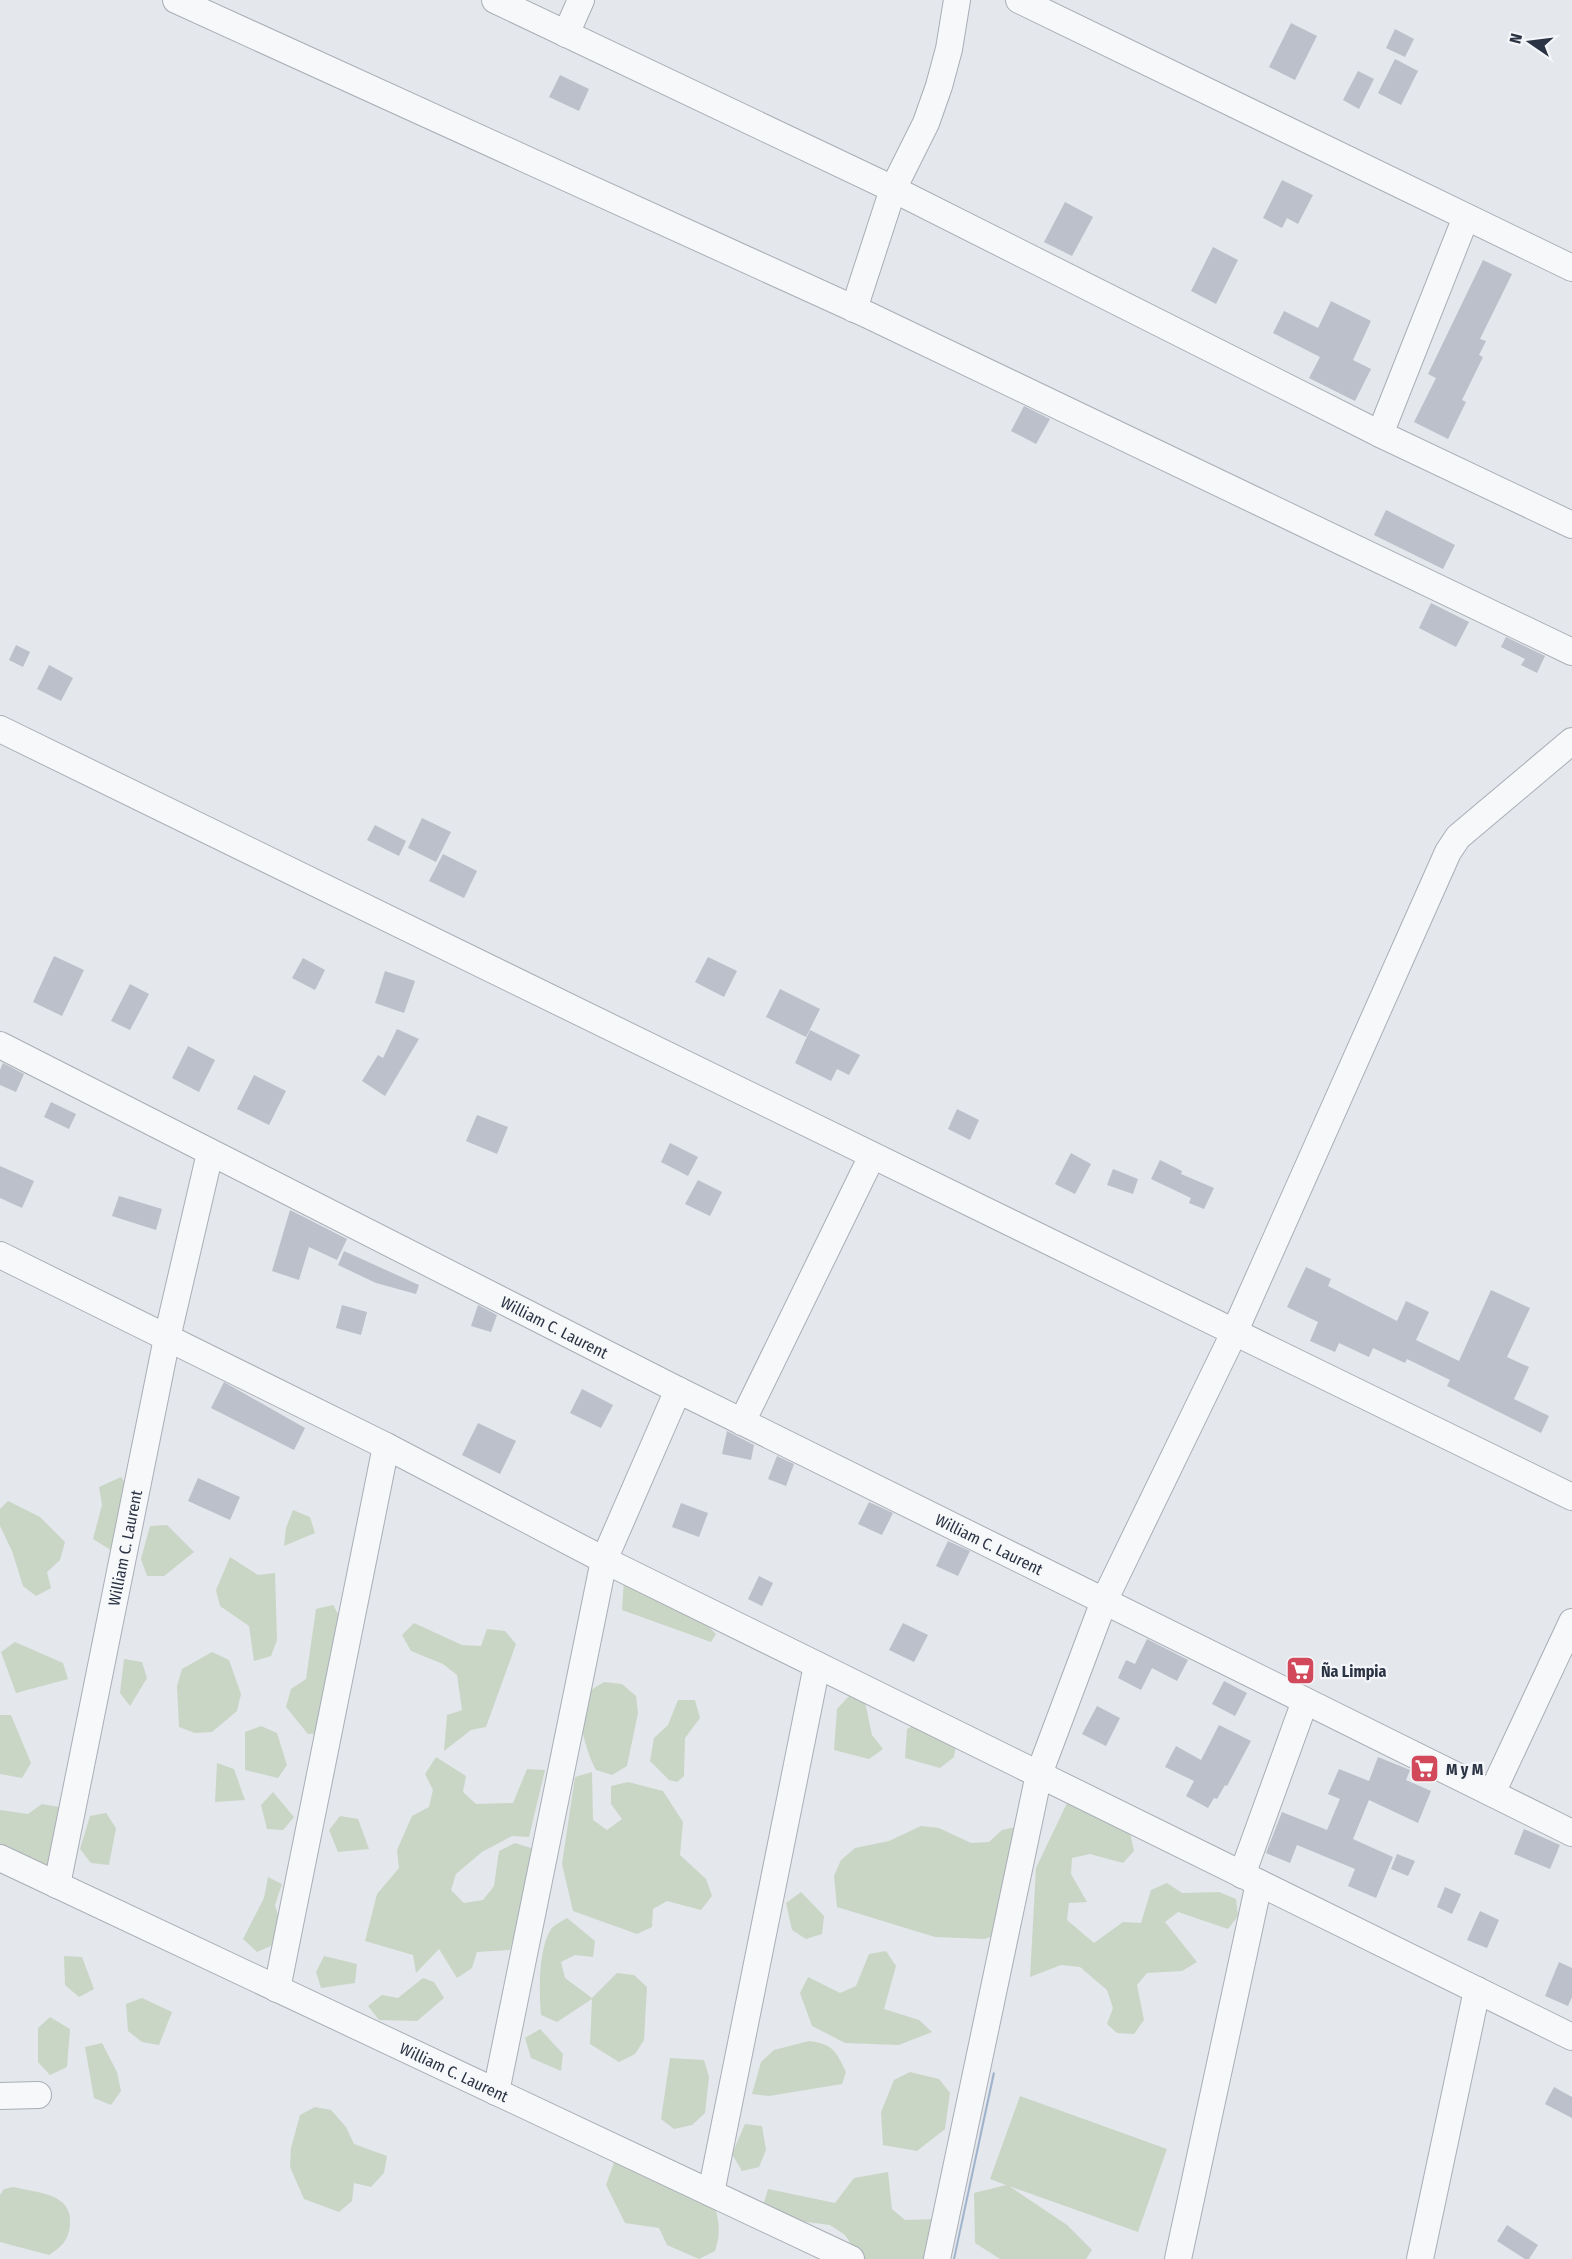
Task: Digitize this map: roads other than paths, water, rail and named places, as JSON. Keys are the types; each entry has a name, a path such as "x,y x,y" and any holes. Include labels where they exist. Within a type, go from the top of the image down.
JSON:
{"street":[{"path":"176,0 854,309 1572,652"},
{"path":"495,0 893,189 1380,435 1572,525"},
{"path":"566,33 581,0"},
{"path":"854,309 893,189 926,123 939,86 949,49 957,0"},
{"path":"1019,0 1572,268"},
{"path":"1380,435 1466,217"},
{"path":"0,729 1572,1497"},
{"path":"937,2259 1039,1774 1104,1601 1234,1333 1448,852 1458,837 1572,741"},
{"path":"0,1045 210,1153"},
{"name":"William C. Laurent","path":"57,1885 167,1338 210,1153 742,1422 1572,1833"},
{"path":"742,1422 872,1156"},
{"path":"0,1255 386,1446 604,1560 1572,2037"},
{"path":"496,2092 604,1560 678,1390"},
{"path":"277,1989 386,1446"},
{"path":"1492,1793 1572,1622"},
{"path":"711,2193 817,1665"},
{"path":"1178,2259 1251,1879 1305,1701"},
{"name":"William C. Laurent","path":"0,1858 850,2259"},
{"path":"1420,2259 1477,1990"},
{"path":"0,2096 38,2095"}],"water":[{"path":"993,2072 995,2073 955,2259 953,2259"}],"place":[{"name":"Ña Limpia","path":"1300,1671"},
{"name":"M y M","path":"1425,1769"}]}
